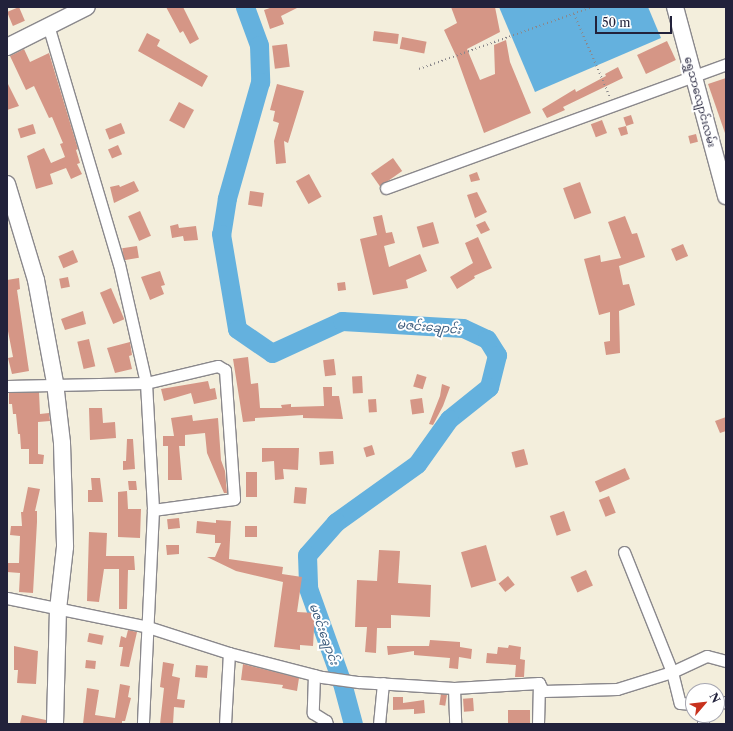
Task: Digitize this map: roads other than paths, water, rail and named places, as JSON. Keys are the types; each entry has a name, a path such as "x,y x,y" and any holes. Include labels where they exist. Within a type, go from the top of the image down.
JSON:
{"street":[{"path":"7,47 48,25 87,7"},
{"name":"ရွှေသာလျောင်းလမ်း","path":"675,7 726,196"},
{"path":"48,25 119,264 146,383 154,510 143,724"},
{"path":"386,188 726,64"},
{"path":"7,184 36,280 55,383 62,443 64,539 58,609 55,724"},
{"path":"7,386 55,383 146,383 218,366 226,370 234,499 154,510"},
{"path":"624,552 672,672 680,704 685,704"},
{"path":"7,598 148,627 229,653 318,676 359,682 454,688 539,683"},
{"path":"225,724 229,653"},
{"path":"539,683 543,691 617,689 672,672 707,656 726,661"},
{"path":"318,676 313,713 326,721 327,724"},
{"path":"379,724 383,683"},
{"path":"538,724 539,683"},
{"path":"454,688 455,724"}],"water":[{"path":"499,7 648,7 661,38 535,92"}],"waterway":[{"name":"မဇင်းချောင်း","path":"245,7 259,45 260,82 227,198 221,234 237,329 272,353 342,321 463,328 487,339 497,355 489,387 449,419 417,464 336,522 307,555 308,588 342,683 353,724"}]}
